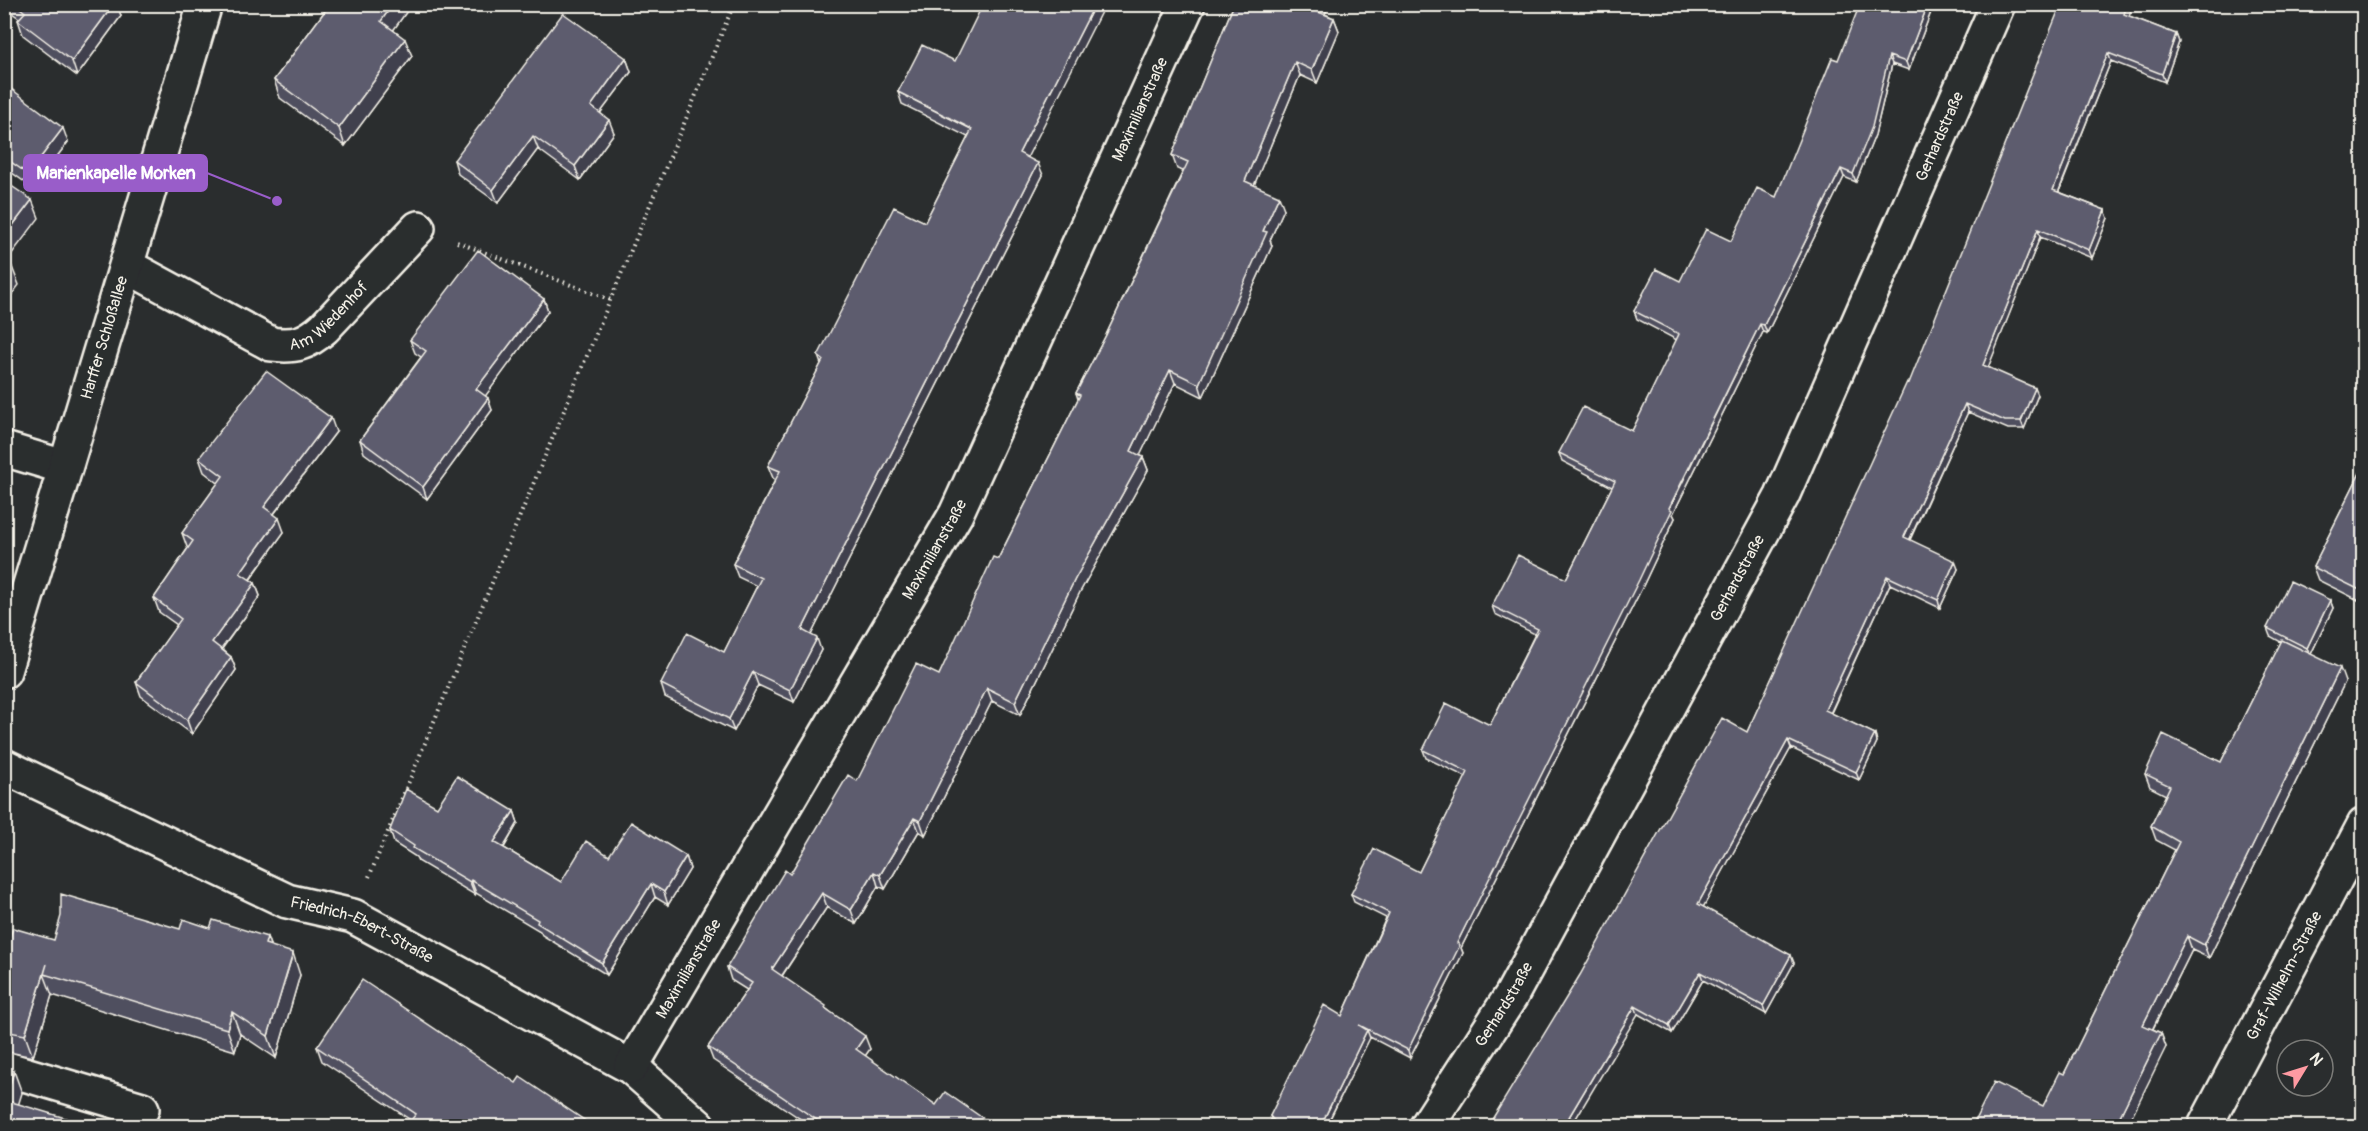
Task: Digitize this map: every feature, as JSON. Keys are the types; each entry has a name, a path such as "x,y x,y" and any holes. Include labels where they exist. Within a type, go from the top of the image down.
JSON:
{"street":[{"name":"Harffer Schloßallee","path":"4,671 205,4"},
{"name":"Maximilianstraße","path":"631,1067 957,514 1188,4"},
{"name":"Gerhardstraße","path":"1427,1126 1511,996 1782,496 1998,4"},
{"name":"Am Wiedenhof","path":"127,266 271,344 291,347 307,342 324,328 418,228"},
{"path":"4,449 64,467"},
{"name":"Friedrich-Ebert-Straße","path":"4,766 288,901 353,916 631,1067 698,1126"},
{"name":"Graf-Wilhelm-Straße","path":"2205,1126 2364,825"},
{"path":"4,1068 142,1109"}],"path":[{"path":"353,916 734,4"},
{"path":"418,228 611,300"}],"building":[{"path":"15,4 114,4 72,61 18,20 25,12"},
{"path":"330,4 393,4 381,21 405,39 339,128 274,80"},
{"path":"983,4 1095,4 1019,153 1038,163 802,630 817,638 790,690 753,672 729,719 661,684 687,633 724,652 761,578 733,564 780,471 768,466 823,360 818,356 894,207 925,222 972,129 898,92 922,45 955,61"},
{"path":"1234,4 1319,4 1316,11 1334,18 1312,70 1295,62 1245,181 1279,196 1263,231 1267,232 1199,384 1170,370 1131,451 1143,457 1075,579 1015,702 987,688 920,821 914,818 880,875 874,872 851,910 822,893 772,969 865,1036 856,1049 936,1105 945,1092 994,1126 826,1126 708,1047 752,983 727,967 785,870 790,874 848,775 857,781 916,664 939,675 993,557 998,559 1080,395 1076,393 1188,162 1172,155"},
{"path":"1860,4 1928,4 1906,62 1889,56 1872,127 1853,174 1841,169 1764,325 1760,324 1669,508 1672,510 1639,580 1457,943 1460,945 1408,1050 1359,1025 1367,1030 1324,1119 1339,1126 1278,1126 1270,1116 1324,1005 1342,1016 1389,913 1351,894 1374,849 1419,872 1468,772 1423,750 1446,703 1490,725 1538,629 1492,606 1518,555 1566,579 1615,481 1559,453 1583,407 1632,431 1679,334 1634,311 1656,269 1680,281 1706,229 1731,241 1757,188 1776,197 1832,58 1838,60"},
{"path":"2061,4 2127,4 2124,14 2176,34 2162,74 2108,53 2053,190 2105,210 2089,250 2038,229 1983,365 2035,388 2021,421 2005,421 1965,404 1904,537 1955,561 1938,600 1887,576 1825,710 1875,734 1856,772 1788,740 1698,904 1791,955 1763,1006 1700,972 1669,1025 1635,1006 1569,1117 1585,1126 1488,1126 1580,975 1722,718 1747,732 1907,382 1909,383"},
{"path":"563,13 626,58 591,106 609,120 575,166 533,136 493,190 454,160"},
{"path":"10,88 63,128 28,174 4,157 4,95"},
{"path":"4,181 32,200 4,237"},
{"path":"478,250 544,299 476,389 488,398 423,487 360,440 426,351 410,340"},
{"path":"4,261 12,267 4,277"},
{"path":"266,371 331,418 264,507 279,518 240,573 255,583 212,642 231,657 187,720 136,682 181,619 154,598 193,541 182,533 223,476 199,458"},
{"path":"2364,465 2364,592 2313,567"},
{"path":"2290,581 2330,600 2307,648 2267,628"},
{"path":"2282,640 2340,668 2204,945 2187,936 2143,1025 2161,1033 2115,1126 1972,1126 1994,1082 2043,1106 2060,1072 2064,1074 2179,842 2151,826 2170,786 2145,774 2163,734 2221,762"},
{"path":"457,776 514,811 494,842 561,882 586,841 609,856 631,822 686,856 664,892 651,884 602,963 537,923 538,920 413,848 414,846 390,830 406,789 437,807"},
{"path":"61,894 180,929 183,919 210,928 213,920 267,937 265,944 293,953 268,1036 232,1012 227,1029 44,974 47,964 25,1035 4,1031 4,954 13,928 54,940 61,916"},
{"path":"362,980 516,1083 520,1077 593,1126 420,1126 411,1120 416,1114 317,1047"},
{"path":"4,1067 14,1071 5,1100 92,1126 4,1126"}],"place":[{"name":"Marienkapelle Morken","path":"277,201"}]}
